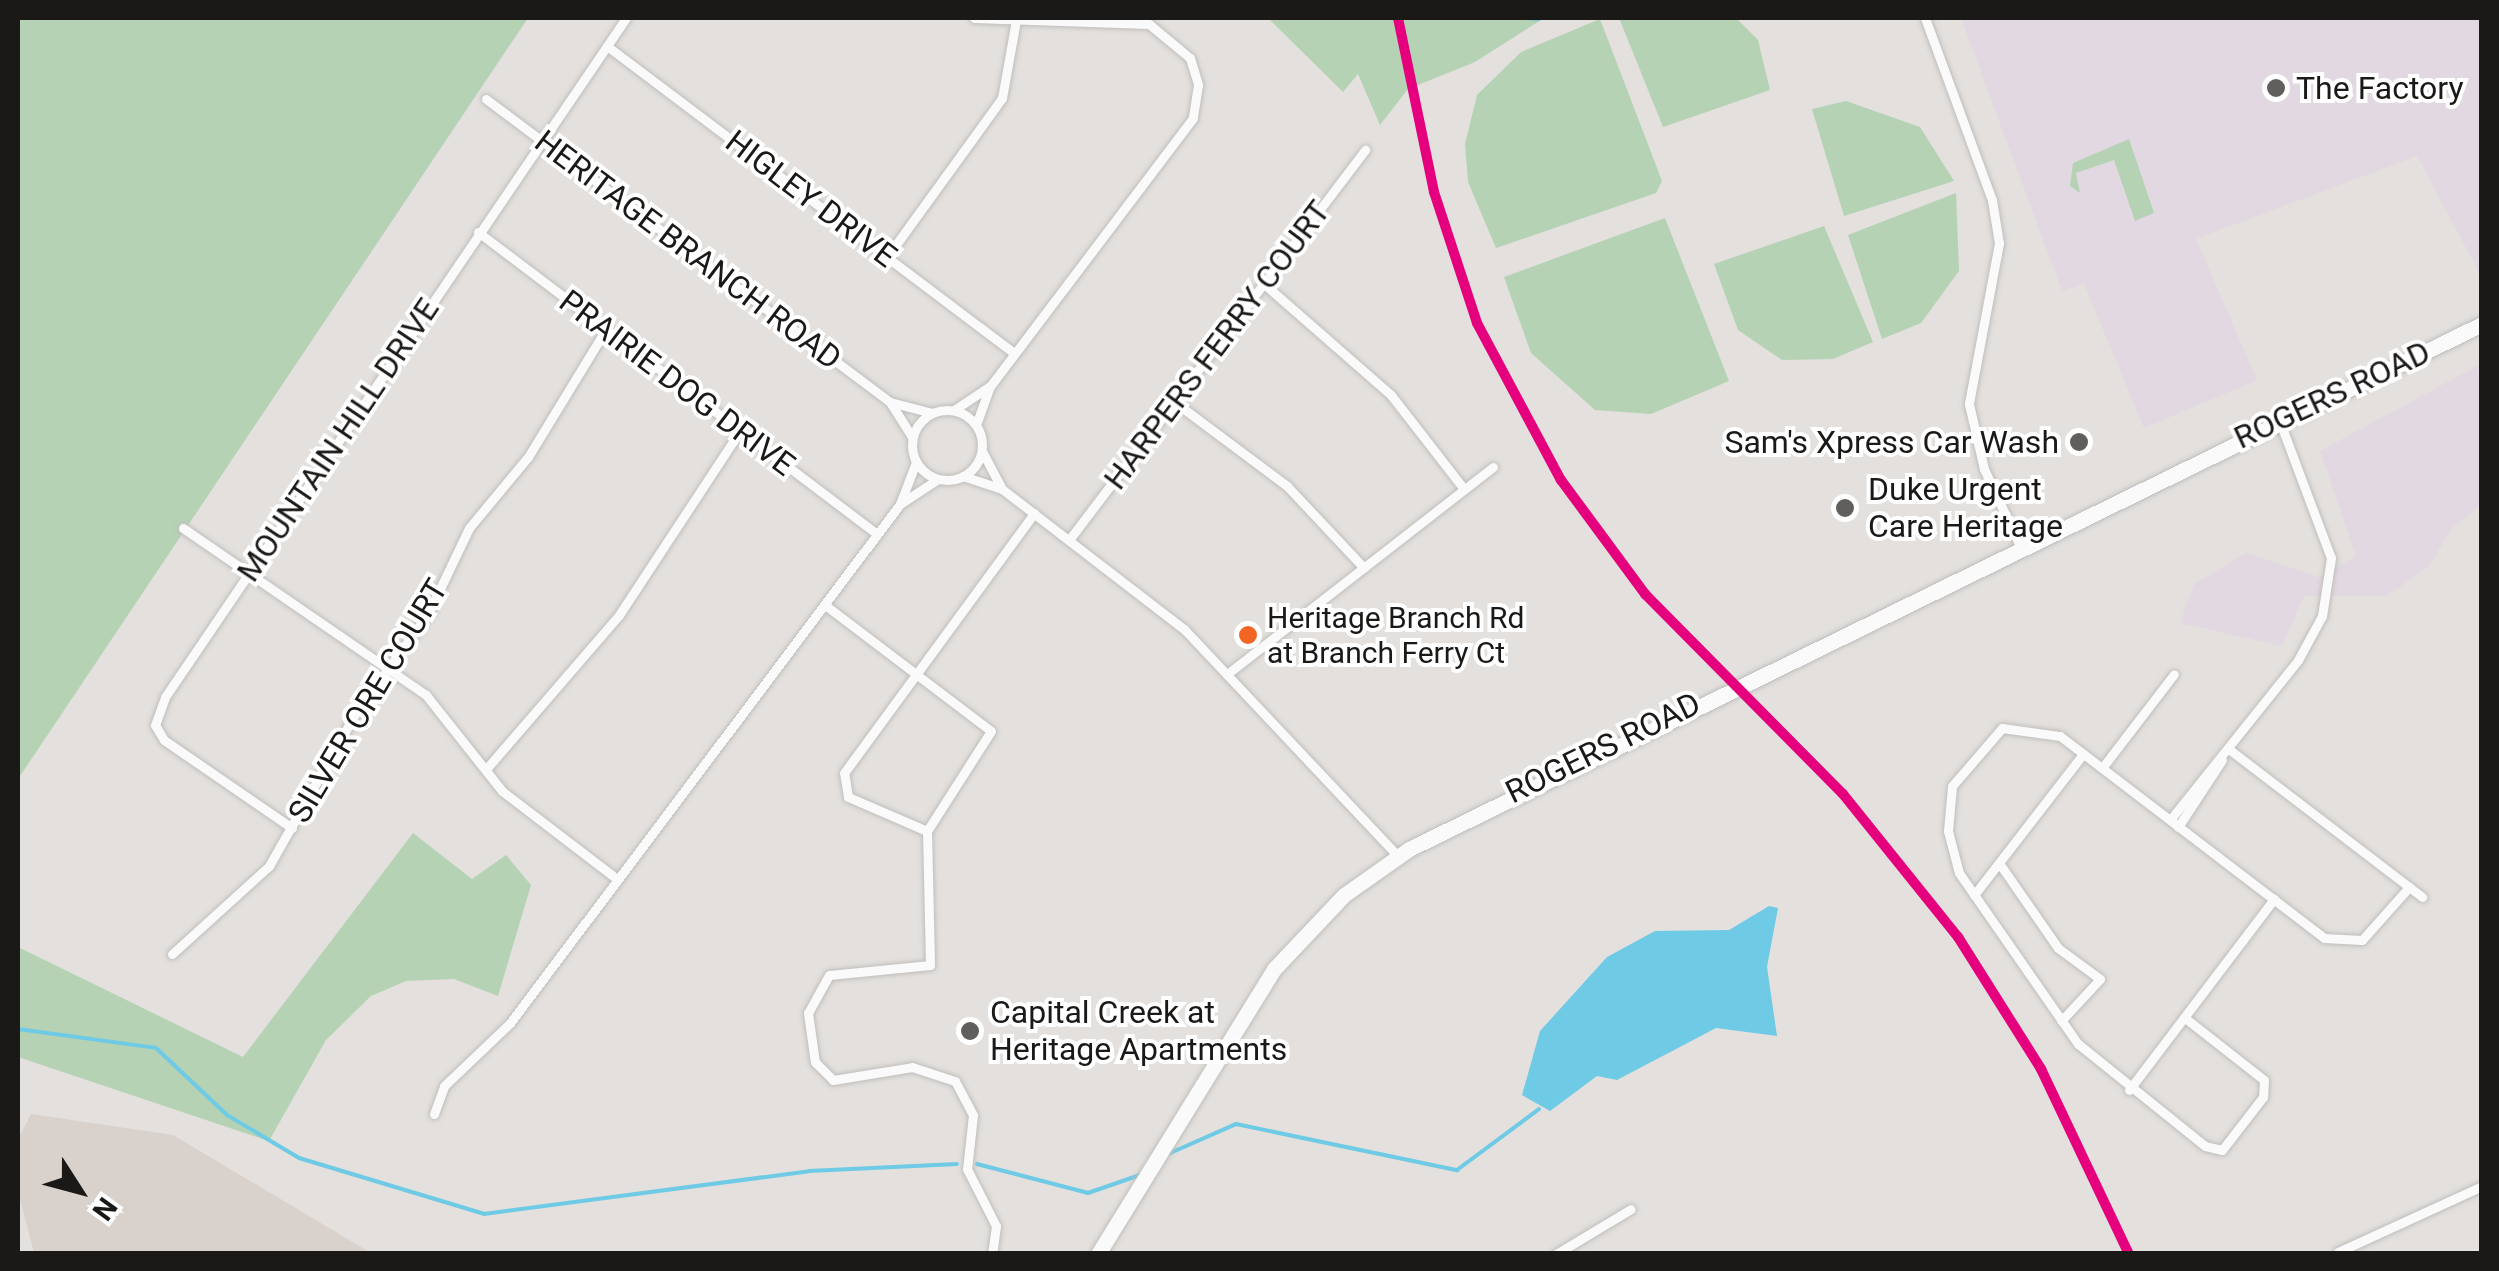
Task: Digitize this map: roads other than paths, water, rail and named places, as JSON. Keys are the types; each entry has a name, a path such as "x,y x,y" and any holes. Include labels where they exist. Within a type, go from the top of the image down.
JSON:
{"main road":[{"name":"ROGERS ROAD","path":"1098,1254 1242,1012 1306,931 1398,856 1445,824 2482,324"}],"street":[{"name":"MOUNTAIN HILL DRIVE","path":"292,828 164,740 155,725 249,573 626,18"},
{"path":"974,18 1149,24 1190,58 1198,85 1193,118 990,386 976,425 982,451 1002,488"},
{"path":"1924,18 1992,200 1999,243 1968,404 1984,469 2022,548"},
{"path":"887,257 1002,98 1016,20"},
{"name":"HIGLEY DRIVE","path":"607,46 1014,353"},
{"name":"HERITAGE BRANCH ROAD","path":"486,98 890,402 912,437"},
{"name":"HARPERS FERRY COURT","path":"1069,540 1365,150"},
{"name":"PRAIRIE DOG DRIVE","path":"478,232 877,534"},
{"path":"1263,283 1391,395 1464,489"},
{"name":"SILVER ORE COURT","path":"172,954 234,904 292,828 388,669 428,614 469,528 528,457 606,329"},
{"path":"434,1114 444,1086 510,1023 900,504 916,462 912,437 932,413 954,410 990,386"},
{"name":"HERITAGE BRANCH ROAD","path":"890,402 932,413"},
{"path":"1176,402 1287,486 1364,568"},
{"path":"954,410 976,425"},
{"path":"2174,824 2298,660 2322,616 2329,570 2317,502 2279,419"},
{"path":"487,768 619,615 740,431"},
{"path":"963,476 982,451"},
{"path":"916,462 938,479"},
{"path":"1231,671 1494,467"},
{"path":"900,504 938,479 963,476 1002,488 1231,671 1398,856"},
{"path":"927,830 848,797 844,772 914,670 1034,512"},
{"path":"183,528 426,695 502,791 617,879"},
{"path":"825,605 991,730 927,830 930,965 852,968 820,983 808,1013 815,1062 844,1083 912,1067 955,1081 973,1114 966,1170 996,1226 992,1254"},
{"path":"2102,768 2174,674"},
{"path":"2184,1018 2264,1080 2263,1097 2228,1145 2212,1150 2129,1090 2061,1021 1974,894 1951,852 1950,801 1986,740 2002,728 2042,728 2083,754 2324,938 2349,942 2375,932 2409,887"},
{"path":"2230,750 2422,897"},
{"path":"1974,894 2083,754"},
{"path":"1999,863 2058,948 2100,979 2061,1021"},
{"path":"2129,1090 2274,899"},
{"path":"2338,1252 2482,1186"},
{"path":"1556,1254 1631,1209"}],"water":[{"path":"1769,906 1778,908 1767,967 1777,1036 1716,1028 1617,1080 1597,1076 1550,1111 1522,1095 1540,1031 1607,957 1655,931 1729,930"}],"waterway":[{"path":"1526,18 1539,19"},
{"path":"18,1029 156,1048 227,1115 299,1158 484,1214 809,1171 957,1164"},
{"path":"1168,1154 1236,1124 1457,1170 1539,1109"},
{"path":"977,1164 1088,1193 1140,1175"}],"place":[{"name":"The Factory","path":"2276,88"},
{"name":"Sam's Xpress Car Wash","path":"2079,442"},
{"name":"Duke Urgent Care Heritage","path":"1845,508"},
{"name":"Heritage Branch Rd at Branch Ferry Ct","path":"1248,635"},
{"name":"Capital Creek at Heritage Apartments","path":"970,1031"}]}
